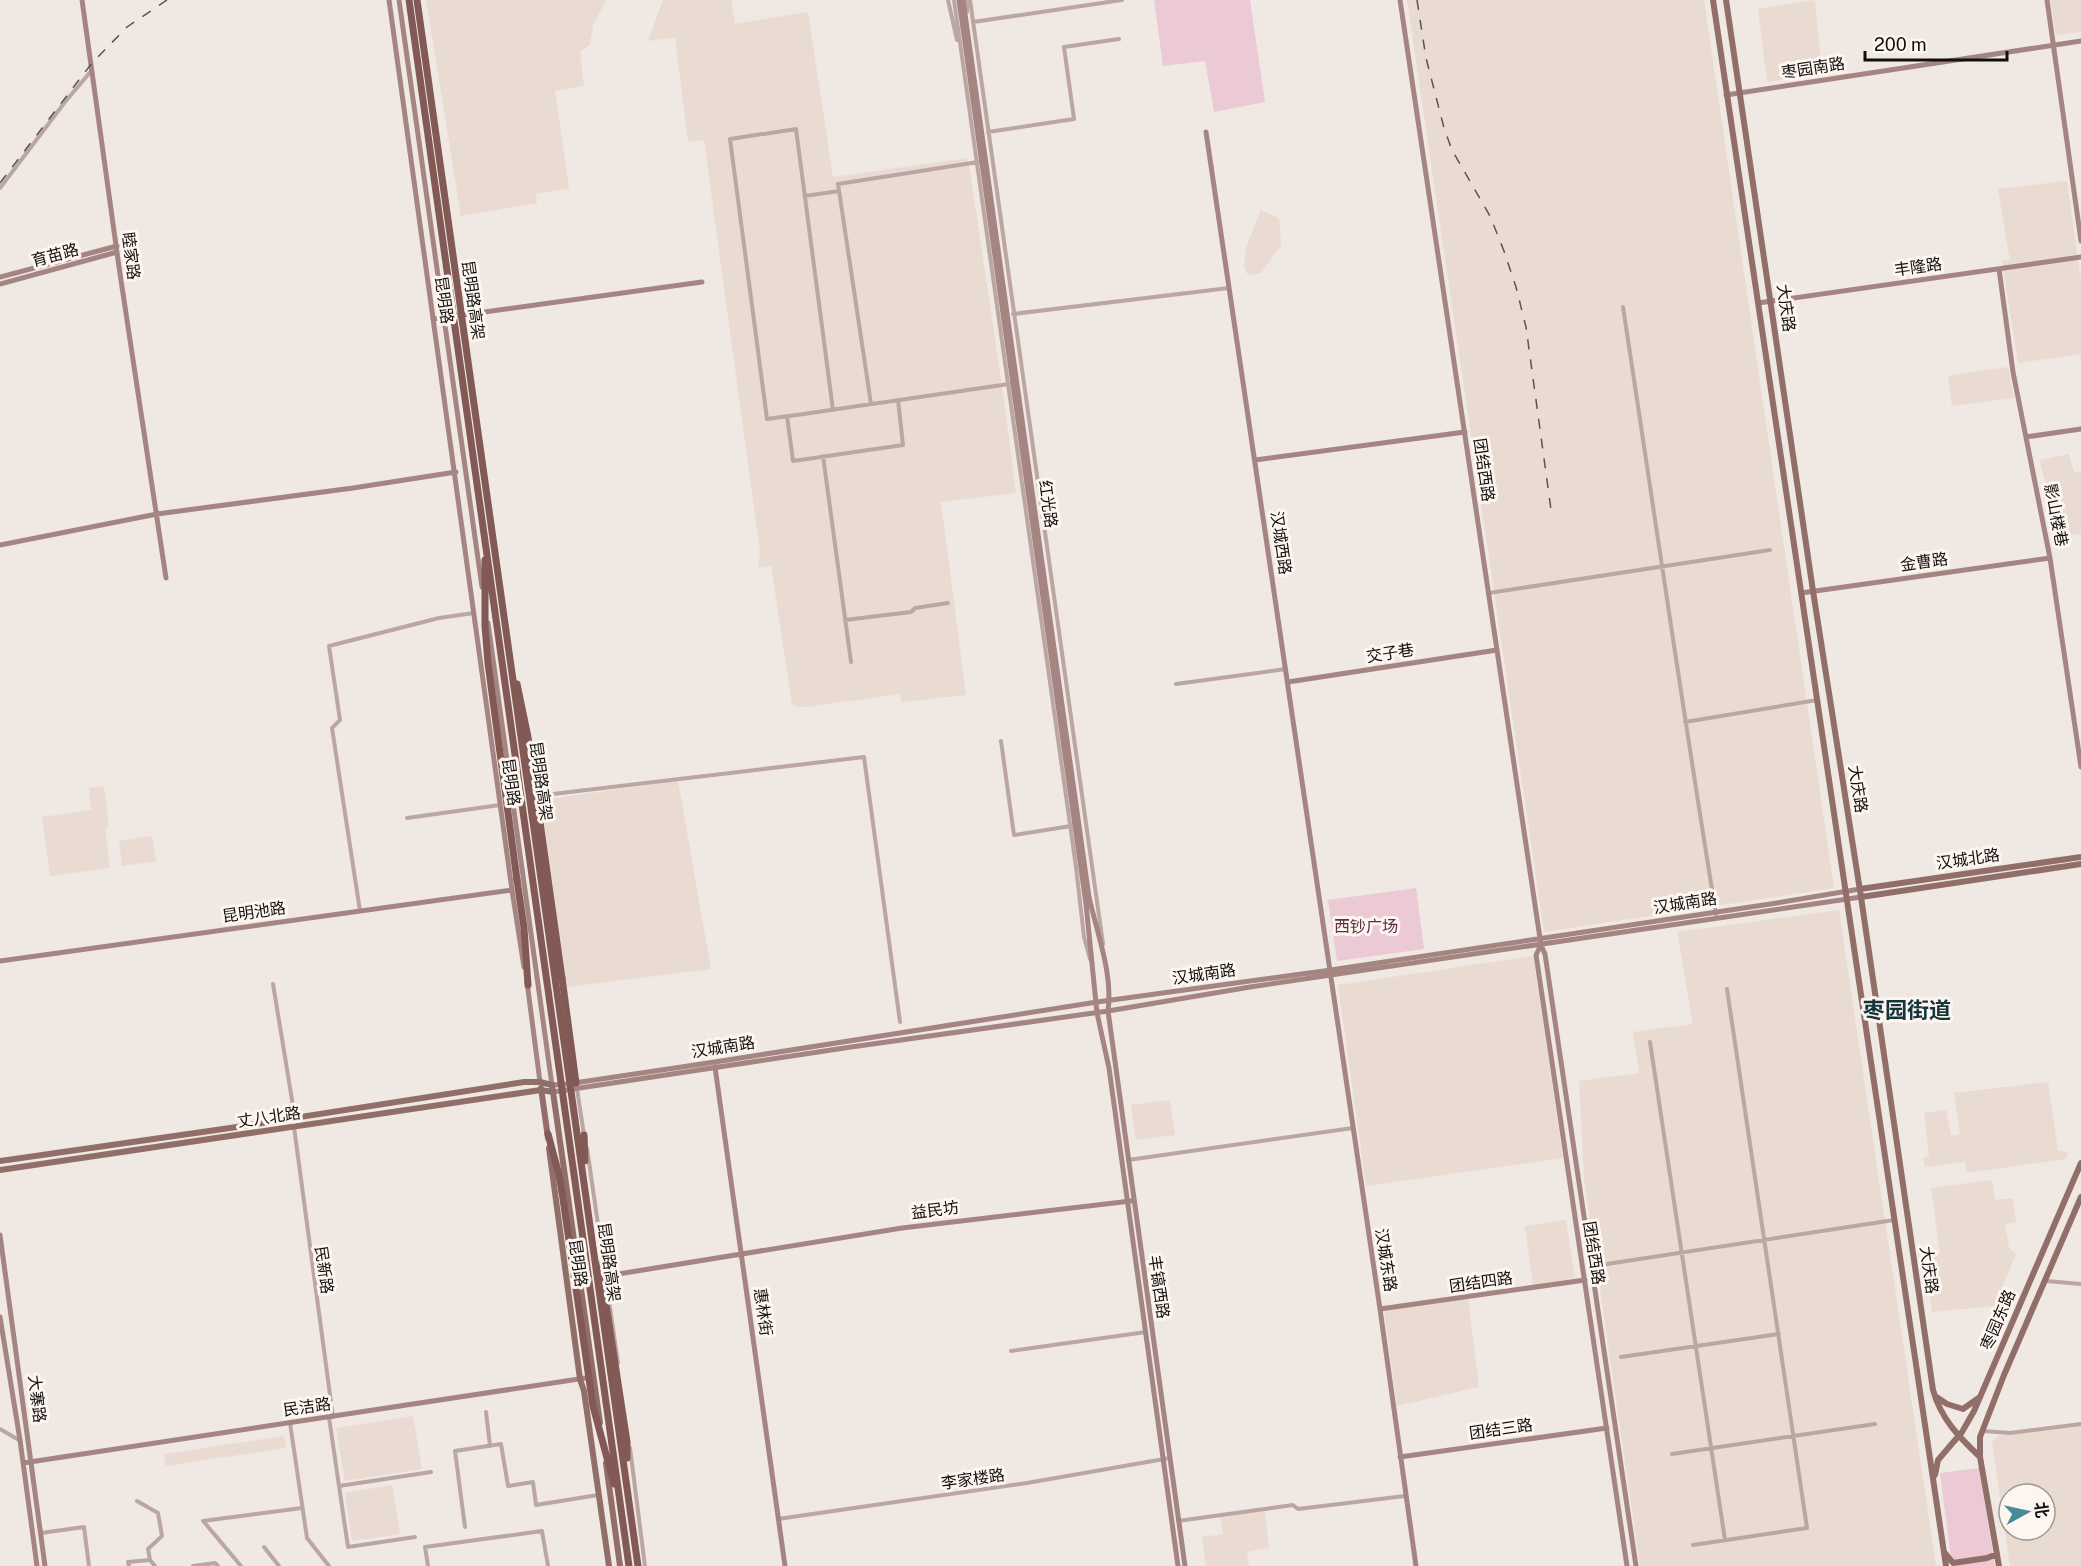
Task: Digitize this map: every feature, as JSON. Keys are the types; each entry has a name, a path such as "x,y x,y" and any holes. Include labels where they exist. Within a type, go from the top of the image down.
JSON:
{"highway":[{"name":"昆明路高架","path":"409,0 629,1566"},
{"name":"昆明路高架","path":"417,0 638,1566"},
{"path":"485,537 485,626 488,663 524,928 528,985"},
{"path":"510,657 522,701 528,737 576,1086"},
{"path":"548,1134 562,1192 594,1412 621,1506"},
{"path":"584,1135 585,1161 627,1442 627,1485"}],"main road":[{"name":"大庆路","path":"1713,0 1946,1566"},
{"name":"大庆路","path":"1726,0 1813,591 1860,889 1929,1368 1934,1395 1946,1421 1958,1437 1980,1457"},
{"name":"汉城北路","path":"1860,889 2081,857"},
{"name":"汉城北路","path":"1861,897 2081,864"},
{"name":"丈八北路","path":"0,1161 524,1082 540,1082 553,1089"},
{"name":"昆明路","path":"540,1082 580,1379 584,1391 609,1566"},
{"name":"丈八北路","path":"0,1170 553,1089"},
{"name":"昆明路","path":"553,1089 620,1566"},
{"name":"枣园东路","path":"1934,1482 1938,1460 1958,1437 1981,1396 2081,1163"},
{"name":"枣园东路","path":"1980,1457 1982,1431 2045,1281 2077,1214 2081,1197"},
{"path":"1917,1370 1929,1368"},
{"path":"1934,1395 1947,1404 1963,1409 1981,1396"},
{"path":"1980,1457 1999,1566"},
{"path":"1944,1552 1953,1563 1987,1558 1997,1554"}],"street":[{"name":"睦家路","path":"82,0 166,578"},
{"name":"昆明路","path":"389,0 540,1082"},
{"name":"昆明路","path":"399,0 553,1089"},
{"path":"871,404 838,184 979,162 961,52 948,0"},
{"path":"961,0 961,52"},
{"path":"961,0 973,22 1103,938 1104,963"},
{"name":"红光路","path":"961,0 967,25 1089,897 1104,963 1109,1000 1108,1011"},
{"name":"红光路","path":"961,0 979,162 1090,937 1097,1012"},
{"path":"973,22 1092,2 1122,0"},
{"name":"团结西路","path":"1400,0 1636,1566"},
{"path":"2047,0 2081,241"},
{"path":"988,132 1074,119 1064,47 1119,39"},
{"name":"枣园南路","path":"1726,95 2081,41"},
{"path":"0,188 92,70"},
{"path":"833,410 796,129 730,139 767,419 833,410 1010,384"},
{"name":"汉城西路","path":"1206,132 1328,958"},
{"path":"2073,185 2081,184"},
{"path":"805,196 839,191"},
{"name":"育苗路","path":"0,277 117,249"},
{"name":"育苗路","path":"0,284 117,249"},
{"name":"丰隆路","path":"1758,303 2081,257"},
{"name":"影山楼巷","path":"1999,269 2013,372 2050,558 2081,767"},
{"path":"433,319 702,282"},
{"path":"1013,314 1229,288"},
{"path":"1623,307 1716,915"},
{"path":"787,416 793,461 903,445 898,400"},
{"path":"2026,436 2081,429"},
{"path":"1255,460 1465,432"},
{"path":"823,456 851,662"},
{"path":"0,545 157,514 455,472"},
{"path":"1489,593 1770,550"},
{"name":"金曹路","path":"1801,593 2050,558"},
{"path":"846,620 911,612 915,608 948,603"},
{"path":"360,911 332,728 340,720 329,646 439,618 474,613"},
{"name":"交子巷","path":"1288,682 1497,650"},
{"path":"1176,684 1286,669"},
{"path":"1685,722 1818,700"},
{"path":"1001,741 1014,834 1073,826"},
{"path":"513,804 535,797 864,757 900,1022"},
{"path":"407,818 500,805"},
{"name":"汉城南路","path":"715,1065 1109,1000 1541,942 1846,895 1860,889"},
{"name":"昆明池路","path":"0,961 512,890"},
{"name":"汉城南路","path":"1846,895 1861,897"},
{"name":"团结西路","path":"1541,942 1536,955 1627,1566"},
{"name":"汉城东路","path":"1328,958 1416,1566"},
{"name":"汉城南路","path":"553,1089 1156,1004 1330,972"},
{"path":"273,984 295,1118"},
{"path":"1693,1545 1807,1528 1727,989"},
{"name":"丰镐西路","path":"1108,1011 1128,1160 1130,1201 1146,1332 1185,1566"},
{"name":"丰镐西路","path":"1097,1012 1109,1068 1130,1201 1167,1459 1178,1566"},
{"path":"1650,1042 1725,1540"},
{"name":"惠林街","path":"715,1065 785,1566"},
{"name":"昆明路","path":"576,1086 588,1149 645,1566"},
{"name":"民新路","path":"294,1127 348,1547 415,1537"},
{"path":"1128,1160 1353,1128"},
{"name":"益民坊","path":"606,1276 902,1228 1130,1201"},
{"path":"1607,1264 1894,1221"},
{"name":"大寨路","path":"0,1235 45,1566"},
{"path":"580,1280 606,1276"},
{"name":"团结四路","path":"1380,1309 1585,1280"},
{"path":"2045,1281 2081,1284"},
{"name":"大寨路","path":"0,1317 37,1566"},
{"path":"1011,1351 1146,1332"},
{"path":"1621,1358 1779,1334"},
{"name":"民洁路","path":"23,1462 594,1377"},
{"path":"486,1412 490,1446"},
{"path":"290,1423 307,1538 329,1566"},
{"path":"1672,1454 1875,1424"},
{"path":"1982,1431 2010,1433 2081,1424"},
{"name":"团结三路","path":"1400,1457 1607,1428"},
{"path":"0,1429 20,1440"},
{"path":"465,1527 455,1451 501,1444 508,1486 533,1482 536,1505 599,1495"},
{"name":"李家楼路","path":"778,1519 1027,1483 1167,1459"},
{"path":"339,1486 431,1472"},
{"path":"1178,1521 1293,1505 1298,1509 1405,1496"},
{"path":"137,1501 158,1513 162,1536 148,1549 150,1560 155,1566"},
{"path":"241,1566 203,1521 302,1508"},
{"path":"40,1533 84,1527 89,1566"},
{"path":"428,1566 425,1547 542,1531 548,1566"},
{"path":"264,1547 279,1566"},
{"path":"129,1566 129,1562 150,1560"},
{"path":"193,1566 215,1563 218,1566"}],"shaded area":[{"path":"426,0 606,0 593,25 590,45 580,52 584,86 555,91 569,188 536,194 537,203 461,216"},
{"path":"663,0 731,0 735,24 808,12 833,177 968,158 1016,493 941,502 966,695 902,702 900,694 806,707 797,707 792,704 771,566 758,568 760,552 704,140 688,142 675,37 648,41"},
{"path":"1407,0 1704,0 1834,888 1544,932"},
{"path":"1815,0 1822,74 1767,82 1758,9"},
{"path":"2050,0 2081,0 2081,32 2056,35"},
{"path":"2067,181 2081,281 2081,354 2018,363 2002,261 2010,260 1998,189"},
{"path":"1261,210 1279,218 1281,246 1261,273 1254,275 1246,273 1244,265 1247,245"},
{"path":"2008,367 2014,398 1952,406 1948,376"},
{"path":"2069,454 2074,472 2081,472 2081,534 2057,537 2040,460"},
{"path":"678,781 711,969 567,987 541,800"},
{"path":"104,786 109,827 105,828 110,868 50,876 42,817 91,810 89,788"},
{"path":"152,836 156,861 122,866 119,841"},
{"path":"1839,910 1936,1566 1640,1566 1584,1179 1579,1081 1639,1073 1633,1032 1693,1024 1677,932"},
{"path":"1533,956 1563,1158 1366,1186 1338,985"},
{"path":"2048,1082 2058,1150 2069,1153 2065,1159 1967,1173 1965,1162 1925,1167 1923,1158 1929,1156 1924,1113 1946,1110 1951,1136 1960,1134 1954,1093"},
{"path":"1170,1100 1175,1135 1136,1140 1131,1105"},
{"path":"1992,1180 1995,1200 2013,1198 2016,1222 2005,1224 2009,1248 2016,1254 1999,1295 2006,1298 2005,1305 1932,1312 1924,1256 1940,1253 1931,1188"},
{"path":"1566,1220 1575,1278 1533,1285 1525,1226"},
{"path":"1468,1299 1479,1387 1397,1406 1384,1311"},
{"path":"413,1416 422,1469 345,1481 336,1428"},
{"path":"2081,1426 2081,1566 2010,1566 2007,1542 2057,1542 2057,1482 1998,1482 1992,1442 1997,1436"},
{"path":"284,1436 286,1448 166,1466 164,1454"},
{"path":"392,1485 400,1534 352,1541 345,1493"},
{"path":"1265,1510 1269,1548 1247,1552 1249,1566 1206,1566 1202,1537 1223,1534 1220,1516"}],"green space":[{"path":"1154,0 1250,0 1265,102 1214,112 1205,61 1163,66"},
{"name":"西钞广场","path":"1416,888 1424,949 1337,961 1328,900"},
{"path":"1979,1468 1995,1566 1952,1566 1940,1473"}],"railway":[{"path":"0,183 92,63 127,27 167,0"},
{"path":"1417,0 1426,58 1444,128 1452,150 1490,216 1516,287 1526,327 1552,517"}],"district":[{"name":"枣园街道","path":"1907,1010"}]}
